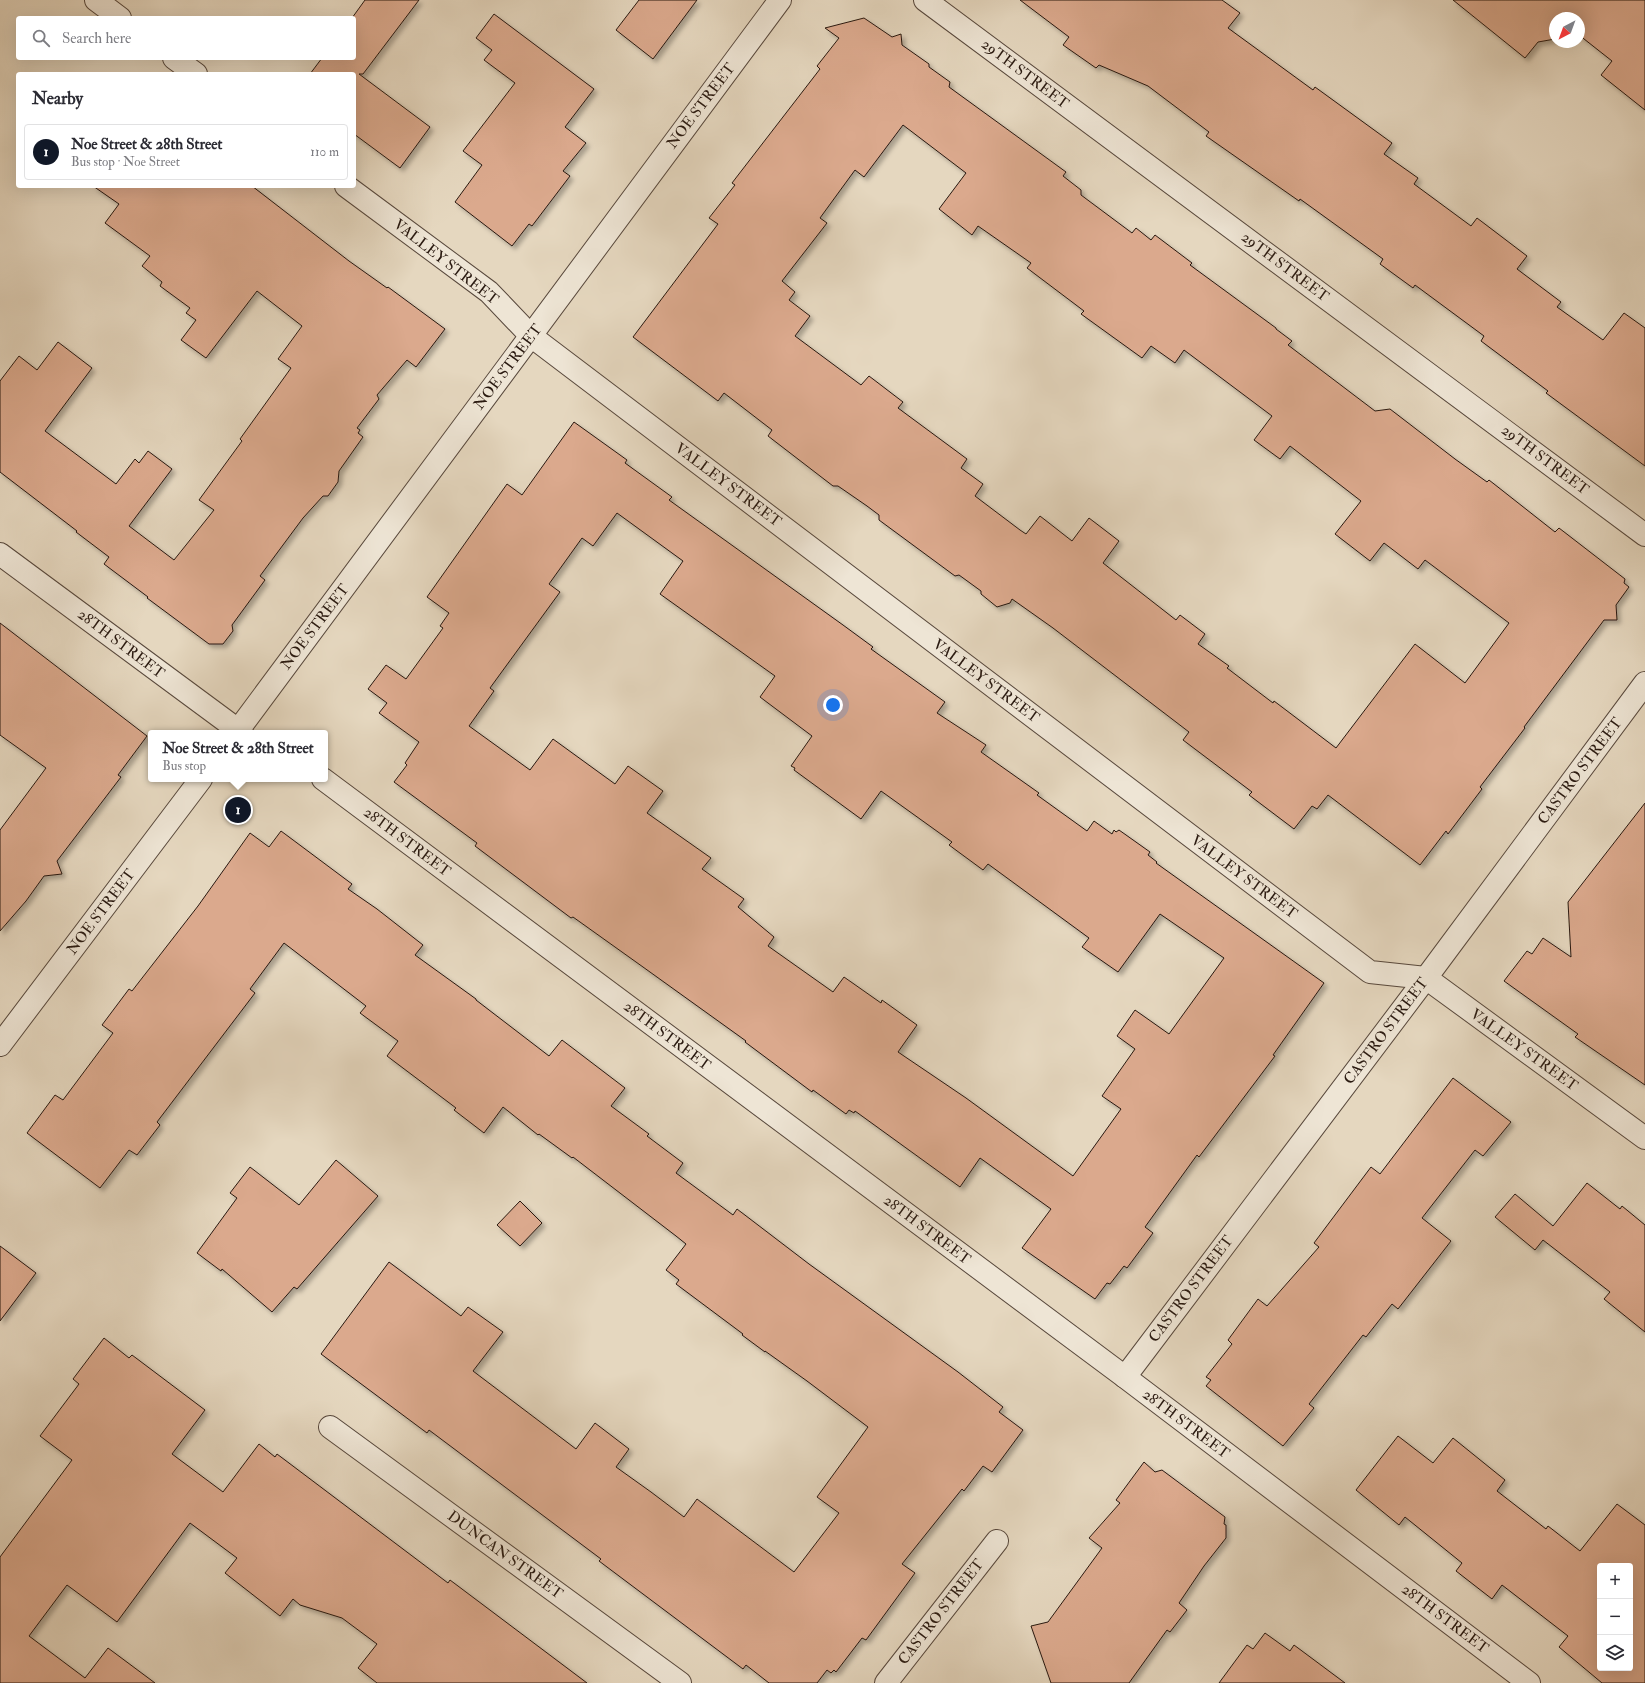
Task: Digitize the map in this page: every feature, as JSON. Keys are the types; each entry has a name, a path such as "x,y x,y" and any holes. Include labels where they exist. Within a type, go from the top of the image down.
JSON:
{"street":[{"path":"96,0 117,16"},
{"name":"NOE STREET","path":"240,730 780,0"},
{"name":"29TH STREET","path":"926,0 1645,534"},
{"path":"177,60 193,72"},
{"name":"VALLEY STREET","path":"349,188 489,292 531,336 1370,972 1426,978 1645,1138"},
{"name":"28TH STREET","path":"0,554 236,730"},
{"name":"CASTRO STREET","path":"1125,1377 1426,978 1645,683"},
{"name":"NOE STREET","path":"0,1045 199,782"},
{"name":"28TH STREET","path":"327,782 1125,1377 1529,1683"},
{"name":"DUNCAN STREET","path":"330,1427 680,1683"},
{"name":"CASTRO STREET","path":"886,1683 997,1541"}],"building":[{"path":"365,0 419,0 363,74 359,74 430,127 400,168 356,135 356,72 312,72 320,60 356,60 356,16 353,16"},
{"path":"639,0 697,0 653,59 616,30"},
{"path":"1020,0 1222,0 1240,13 1228,28 1313,90 1315,87 1392,143 1384,154 1418,178 1414,184 1471,226 1477,218 1527,256 1517,269 1561,302 1557,307 1603,340 1624,313 1645,328 1645,466 1546,393 1548,391 1481,341 1484,336 1415,285 1413,288 1380,264 1383,259 1300,199 1299,201 1206,136 1209,132 1148,86 1099,65 1096,68 1063,45 1069,37"},
{"path":"1453,0 1645,0 1645,110 1601,75 1612,61 1585,40 1585,12 1549,12 1549,40 1538,42 1525,58"},
{"path":"494,14 594,89 565,127 586,143 563,171 570,176 532,226 529,224 512,246 455,202 482,165 463,151 515,83 484,60 492,50 476,38"},
{"path":"864,18 892,37 901,34 902,45 929,64 929,67 950,82 949,87 1066,172 1063,176 1081,190 1081,195 1132,233 1136,228 1151,240 1155,235 1192,263 1190,265 1276,328 1292,341 1288,345 1375,411 1390,409 1487,482 1489,480 1555,532 1559,528 1625,579 1624,583 1629,587 1616,605 1617,620 1604,620 1480,787 1482,789 1448,834 1446,831 1420,865 1328,795 1317,809 1312,806 1294,829 1249,795 1252,792 1183,740 1189,732 1053,628 1012,599 1010,603 997,607 981,594 981,591 959,575 955,576 879,520 879,515 867,506 838,486 833,486 768,436 772,430 724,393 718,401 633,337 718,224 709,218 735,185 732,183 820,69 817,66 839,38 825,28","holes":["903,125 966,173 939,209 972,235 978,226 1031,263 1027,268 1084,311 1081,314 1142,358 1151,346 1175,363 1184,350 1272,416 1254,440 1280,459 1290,446 1361,501 1335,534 1370,561 1384,543 1418,569 1425,560 1509,623 1465,683 1415,644 1336,748 1274,701 1273,703 1227,668 1229,666 1198,644 1205,634 1180,615 1176,620 1103,563 1119,541 1089,518 1072,541 1040,516 1026,534 975,496 983,484 961,468 967,459 898,408 903,402 869,376 861,385 795,336 810,316 789,300 795,292 782,281 827,223 820,218 855,170 864,177"]},
{"path":"96,188 255,188 349,261 387,288 388,287 445,329 416,367 407,360 377,395 379,399 357,428 360,430 358,433 363,437 339,471 338,482 328,496 323,496 303,518 260,576 265,580 232,625 233,631 223,644 209,644 147,598 148,597 104,564 109,557 0,472 0,381 19,356 37,370 58,342 92,368 45,431 116,484 135,459 139,463 148,451 172,469 129,526 174,560 214,510 199,500 242,441 240,439 291,368 278,359 302,326 257,291 206,358 181,340 196,320 186,313 190,308 160,286 162,282 142,266 150,256 105,223 119,204"},
{"path":"574,422 627,460 625,463 672,497 669,500 843,625 873,647 871,649 945,702 937,713 986,745 981,752 1039,793 1037,795 1087,831 1094,821 1112,834 1114,830 1116,832 1119,830 1150,852 1148,855 1157,862 1156,863 1324,983 1273,1055 1275,1056 1199,1157 1197,1155 1145,1227 1153,1233 1127,1268 1124,1266 1110,1284 1107,1283 1095,1299 1022,1248 1051,1209 980,1158 960,1187 855,1111 854,1113 849,1110 846,1114 813,1090 812,1092 745,1042 746,1041 573,917 571,918 475,846 477,843 394,782 407,765 405,763 419,742 379,713 387,703 368,689 386,665 406,679 443,628 440,626 449,613 427,597 507,484 522,495","holes":["617,513 683,561 660,594 775,676 760,697 812,736 791,766 795,768 794,770 861,819 881,791 952,842 949,845 983,870 988,864 1089,938 1082,947 1118,972 1160,914 1224,958 1169,1034 1135,1010 1117,1036 1135,1049 1102,1096 1121,1109 1073,1176 966,1098 898,1052 917,1025 882,1000 881,1003 844,977 833,992 768,946 774,937 738,907 744,899 702,869 711,858 647,813 663,791 628,766 615,784 553,739 530,770 469,726 494,691 490,688 560,592 549,584 582,538 593,546"]},
{"path":"0,623 147,736 118,775 121,777 57,861 62,874 44,876 26,901 0,931 0,830 46,768 0,735"},
{"path":"1645,803 1645,1085 1575,1037 1578,1034 1504,981 1527,951 1532,954 1543,938 1571,957 1568,902"},
{"path":"281,831 352,884 348,889 377,909 423,945 415,955 476,999 549,1056 562,1040 625,1088 611,1106 649,1134 647,1136 683,1163 676,1173 733,1215 737,1209 809,1264 958,1372 1003,1407 999,1412 1023,1430 992,1472 983,1466 964,1491 962,1489 902,1564 915,1573 866,1640 862,1638 836,1672 834,1670 831,1673 827,1670 817,1683 769,1683 746,1665 743,1669 599,1561 601,1559 429,1430 427,1433 321,1354 389,1262 461,1316 468,1307 503,1332 473,1371 576,1449 595,1423 629,1449 616,1467 684,1517 697,1499 794,1572 839,1513 817,1497 868,1427 742,1335 743,1334 676,1284 679,1280 666,1270 686,1244 573,1157 572,1158 539,1134 538,1135 503,1107 484,1133 454,1110 456,1108 387,1056 398,1041 360,1013 366,1006 284,943 250,989 255,993 157,1122 160,1125 137,1155 129,1150 100,1188 27,1133 55,1095 63,1100 113,1033 102,1025 129,989 132,991 198,906 250,833 269,847"},
{"path":"1453,1078 1511,1122 1483,1156 1475,1150 1422,1218 1451,1241 1398,1309 1392,1304 1366,1337 1363,1335 1309,1404 1314,1408 1283,1446 1206,1386 1211,1380 1206,1377 1232,1344 1228,1340 1258,1299 1267,1306 1319,1247 1314,1243 1371,1167 1380,1174"},
{"path":"336,1160 378,1196 297,1289 294,1287 272,1312 222,1269 221,1271 197,1253 237,1198 230,1193 250,1167 299,1205"},
{"path":"1587,1183 1620,1209 1622,1206 1645,1225 1645,1332 1604,1299 1610,1292 1543,1240 1535,1250 1495,1217 1515,1194 1553,1226"},
{"path":"520,1201 542,1223 520,1246 497,1225"},
{"path":"0,1246 36,1273 0,1321"},
{"path":"104,1338 129,1358 132,1355 205,1410 172,1454 223,1492 259,1444 275,1457 277,1454 448,1583 450,1580 587,1683 377,1683 358,1668 377,1644 342,1618 300,1605 293,1599 280,1616 225,1573 237,1558 190,1523 117,1622 67,1585 29,1636 85,1678 108,1648 155,1683 0,1683 0,1557 72,1460 40,1436 79,1384 73,1379"},
{"path":"1398,1436 1433,1463 1453,1438 1505,1480 1497,1491 1546,1529 1548,1526 1580,1551 1617,1504 1645,1525 1645,1683 1602,1683 1559,1647 1568,1636 1502,1585 1492,1599 1456,1571 1462,1563 1405,1517 1399,1525 1356,1490"},
{"path":"1144,1462 1155,1472 1162,1470 1225,1517 1224,1524 1226,1525 1226,1538 1204,1566 1179,1603 1187,1610 1170,1632 1167,1630 1129,1683 1051,1683 1031,1626 1048,1622 1102,1548 1089,1538 1120,1503 1116,1500"},
{"path":"1265,1633 1290,1651 1294,1645 1345,1683 1219,1683 1247,1645 1253,1649"}],"place":[{"name":"Noe Street & 28th Street","path":"238,810"}]}
